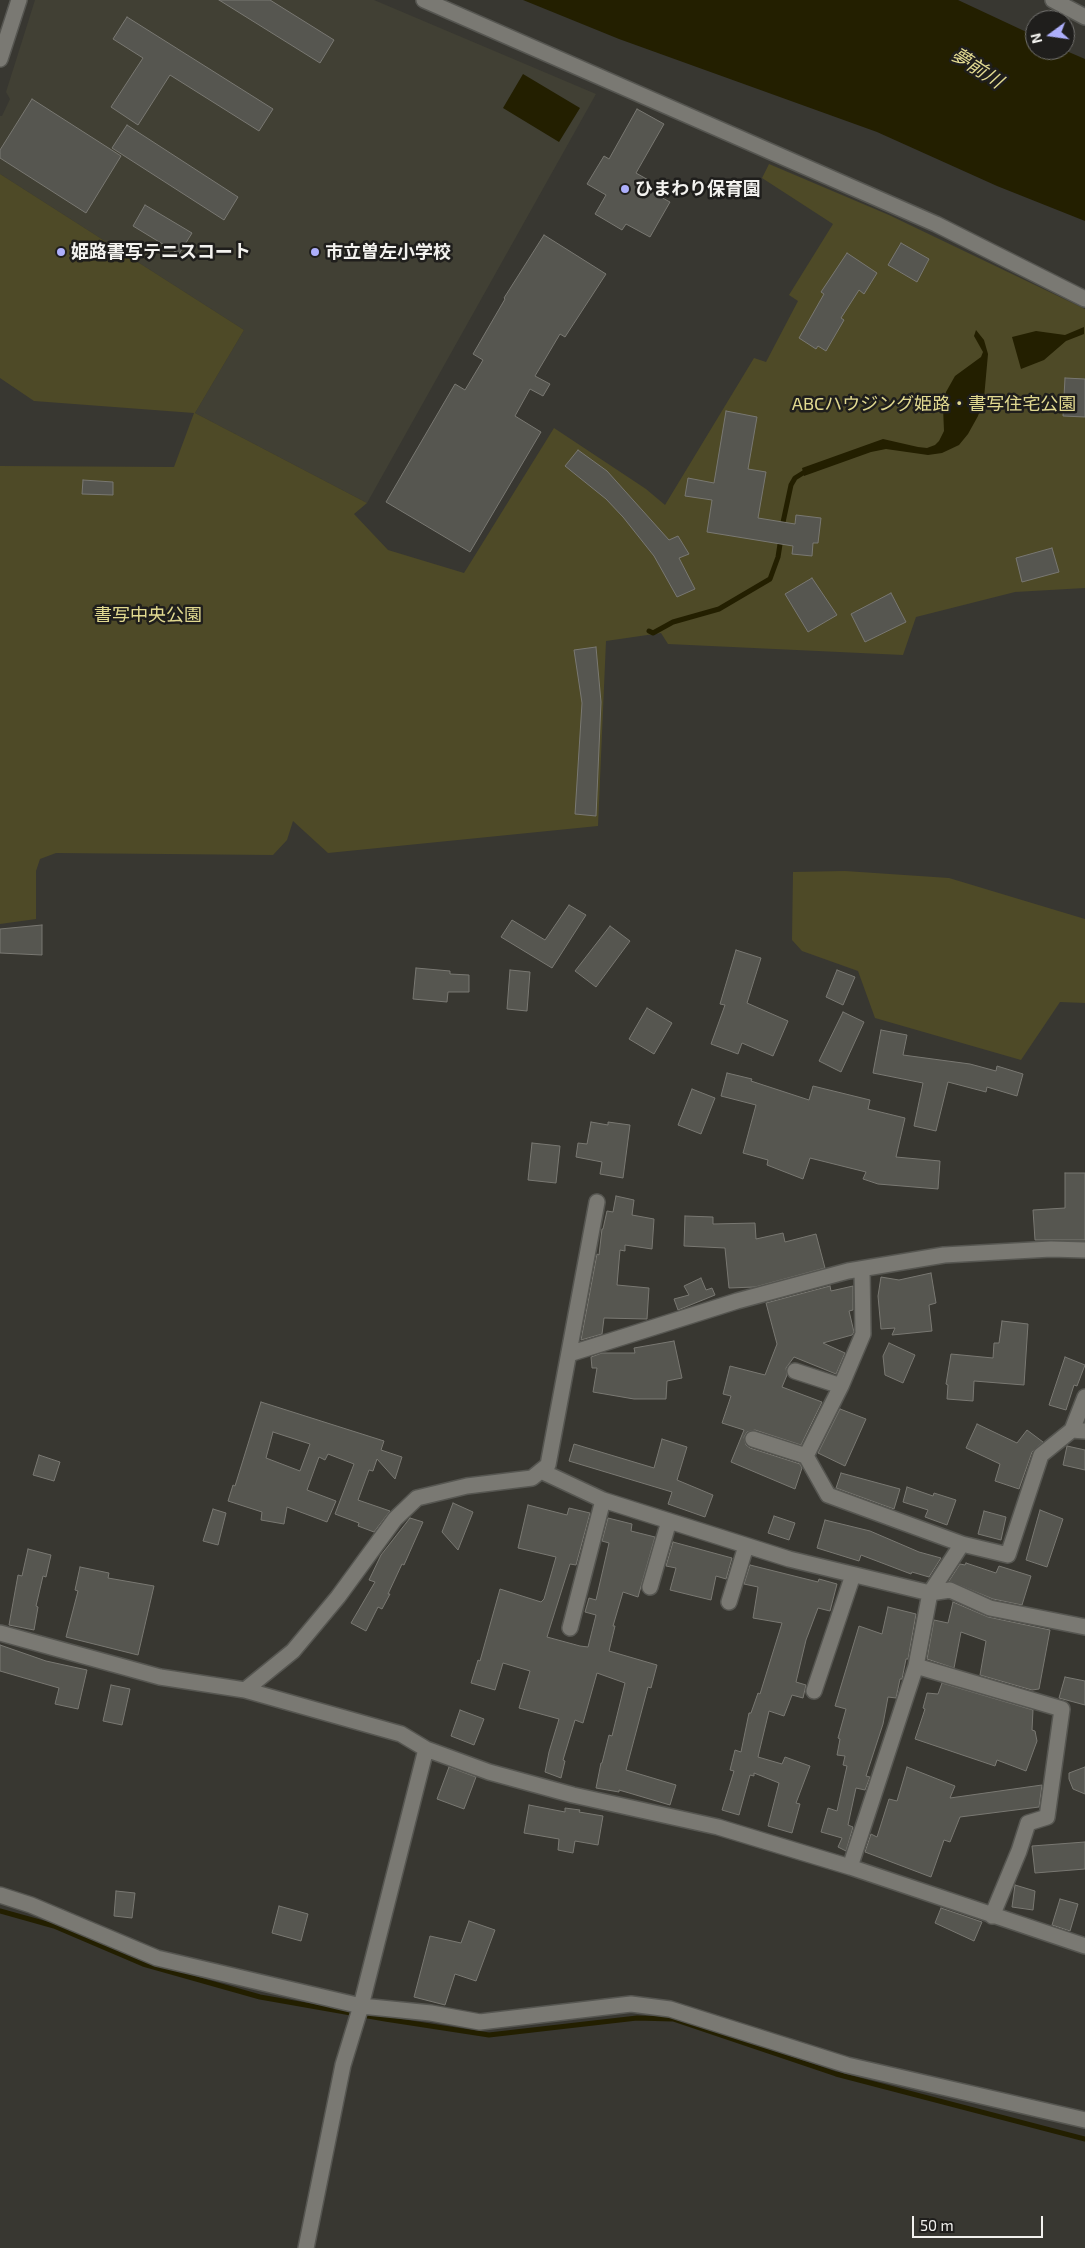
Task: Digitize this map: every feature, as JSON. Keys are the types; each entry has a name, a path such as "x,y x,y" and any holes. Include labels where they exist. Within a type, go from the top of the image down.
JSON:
{"street":[{"path":"0,59 19,0"},
{"path":"424,0 936,224 1085,299"},
{"path":"1053,0 1085,17"},
{"path":"245,1690 294,1651 338,1597 394,1519 416,1498 467,1486 532,1478 548,1466 597,1202"},
{"path":"569,1354 738,1301 862,1269 944,1255 1051,1249 1085,1250"},
{"path":"806,1456 841,1386 863,1334 862,1269"},
{"path":"795,1370 841,1386"},
{"path":"753,1439 806,1456 828,1496 962,1544 1008,1555 1041,1455 1078,1430 1085,1397"},
{"path":"541,1471 603,1500 789,1559 930,1593 950,1590 990,1608 1085,1627"},
{"path":"570,1628 603,1500"},
{"path":"650,1587 669,1521"},
{"path":"850,1867 916,1666 930,1593 962,1544"},
{"path":"729,1602 746,1546"},
{"path":"814,1690 853,1575"},
{"path":"0,1633 160,1677 245,1690 401,1734 426,1749 507,1777 573,1795 718,1827 850,1867 1085,1946"},
{"path":"916,1666 1062,1710 1047,1817 1028,1823 1019,1851 992,1916"},
{"path":"306,2248 342,2066 361,2006 426,1749"},
{"path":"0,1896 31,1905 158,1958 361,2006 431,2013 480,2022 631,2004 670,2009 848,2065 1085,2120"}],"shaded area":[{"name":"市立曽左小学校","path":"35,0 374,0 596,94 367,503 195,413 244,330 0,174 0,116 2,116 10,99 6,92"}],"green space":[{"path":"769,164 889,215 1085,309 1085,588 1015,592 916,617 903,655 668,644 661,633 606,641 598,826 328,853 293,821 287,840 273,855 56,853 40,859 36,871 36,919 0,924 0,466 174,467 194,413 34,401 0,378 0,174 244,330 195,413 367,503 354,514 388,550 464,573 554,428 646,489 665,505 754,358 766,362 798,301 789,295 833,224 762,178"},
{"path":"845,871 949,878 1085,919 1085,1003 1060,1002 1021,1060 875,1018 858,971 802,951 792,940 793,872"}],"water":[{"name":"夢前川","path":"523,0 958,0 1025,31 1025,60 1075,60 1075,55 1085,59 1085,221 997,186 877,132 619,39"},
{"path":"523,74 580,108 559,142 503,108"},
{"path":"1084,327 1084,334 1066,341 1044,360 1021,369 1012,337 1036,331 1065,335"},
{"path":"976,330 984,340 988,354 984,398 978,416 959,445 942,453 928,455 886,449 871,452 804,476 802,468 883,439 918,447 927,448 935,445 944,431 943,407 946,392 955,376 981,357 983,352 974,336"}],"building":[{"path":"219,0 270,0 334,40 320,63"},
{"path":"127,17 273,109 259,131 170,75 138,125 111,107 143,58 113,39"},
{"path":"32,99 121,156 86,213 0,158 0,150"},
{"path":"637,109 664,124 636,173 650,181 646,189 670,202 650,237 626,224 622,230 595,214 606,195 587,184 604,156 609,159"},
{"path":"127,125 238,197 224,220 112,148"},
{"path":"145,205 192,233 179,254 133,226"},
{"path":"544,235 606,274 565,337 560,334 535,376 550,384 543,396 530,389 515,416 541,432 470,552 386,502 455,384 465,390 483,360 473,354 504,298"},
{"path":"901,243 929,259 917,282 888,265"},
{"path":"847,253 877,273 864,294 859,290 841,318 844,320 826,351 818,346 816,349 799,338 824,294 821,292"},
{"path":"1065,378 1085,379 1085,417 1063,416"},
{"path":"726,411 757,417 748,469 766,472 758,518 795,524 796,515 821,518 818,543 813,543 812,556 792,554 793,546 707,532 712,500 685,496 688,478 714,483"},
{"path":"578,450 607,471 669,540 678,536 689,554 679,558 695,589 677,597 654,556 623,517 606,499 565,466"},
{"path":"83,480 113,482 113,495 82,494"},
{"path":"1052,548 1059,572 1022,582 1016,558"},
{"path":"812,578 837,615 808,632 785,594"},
{"path":"891,593 906,622 865,642 851,614"},
{"path":"596,647 601,702 596,816 575,814 582,703 574,650"},
{"path":"569,905 586,915 552,968 501,937 512,920 545,940"},
{"path":"42,925 42,955 0,953 0,929"},
{"path":"610,926 630,941 596,987 575,971"},
{"path":"736,950 761,958 747,1003 788,1021 773,1056 742,1043 738,1054 711,1044 725,1005 720,1004"},
{"path":"416,968 469,975 469,992 448,992 447,1002 413,999"},
{"path":"510,970 530,972 527,1011 507,1009"},
{"path":"837,970 855,977 843,1005 826,997"},
{"path":"647,1008 672,1023 654,1054 629,1039"},
{"path":"843,1012 864,1022 841,1072 819,1061"},
{"path":"881,1030 907,1035 903,1055 970,1064 996,1071 997,1066 1023,1074 1017,1096 987,1087 986,1092 948,1082 936,1131 914,1126 923,1083 873,1073"},
{"path":"727,1073 752,1079 751,1081 809,1100 813,1086 870,1100 868,1109 905,1118 896,1157 940,1161 938,1189 878,1184 863,1179 866,1172 810,1158 803,1179 767,1165 768,1160 743,1153 756,1105 721,1096"},
{"path":"692,1089 715,1098 701,1134 678,1125"},
{"path":"591,1122 608,1125 608,1122 630,1125 623,1178 600,1174 602,1162 576,1157 578,1143 587,1144"},
{"path":"532,1143 560,1146 556,1183 528,1180"},
{"path":"1065,1173 1085,1173 1085,1240 1035,1240 1033,1210 1065,1208"},
{"path":"616,1196 634,1200 632,1215 654,1219 652,1249 625,1245 625,1251 620,1250 617,1285 649,1288 647,1319 604,1318 602,1334 581,1340 597,1254 599,1255 602,1229 607,1211 613,1212"},
{"path":"685,1216 713,1217 713,1224 755,1223 756,1239 783,1233 785,1242 816,1234 825,1268 755,1287 729,1288 725,1248 684,1246"},
{"path":"931,1273 936,1303 929,1305 932,1331 892,1335 895,1328 881,1329 878,1296 881,1277 899,1280"},
{"path":"701,1278 706,1290 712,1288 715,1295 678,1310 674,1299 689,1295 684,1286"},
{"path":"830,1286 831,1291 853,1286 853,1310 849,1311 854,1332 852,1335 823,1343 845,1353 836,1374 794,1357 786,1368 787,1375 782,1387 822,1402 801,1445 755,1430 747,1432 744,1437 746,1445 750,1448 800,1464 802,1468 795,1489 731,1462 744,1430 722,1423 731,1396 723,1394 730,1366 765,1375 777,1344 766,1303"},
{"path":"1002,1321 1028,1324 1024,1385 974,1381 973,1401 947,1399 948,1385 946,1384 951,1354 993,1358 994,1343 999,1343"},
{"path":"674,1341 682,1378 667,1381 666,1399 634,1399 593,1392 597,1368 592,1368 591,1357 602,1353 635,1353 634,1348"},
{"path":"889,1343 915,1355 903,1383 885,1375 883,1356"},
{"path":"1065,1357 1085,1365 1077,1386 1074,1385 1066,1410 1049,1405"},
{"path":"261,1402 384,1441 381,1450 402,1457 395,1479 377,1459 373,1471 369,1470 358,1500 390,1511 374,1532 358,1526 359,1523 335,1514 354,1464 328,1454 325,1460 319,1457 307,1490 336,1501 327,1522 287,1507 284,1524 261,1520 262,1512 228,1501 233,1485 235,1486","holes":["273,1432 310,1444 300,1471 266,1458"]},
{"path":"840,1409 866,1419 845,1466 818,1453"},
{"path":"977,1424 1017,1443 1027,1430 1043,1442 1032,1452 1019,1489 995,1481 1000,1464 966,1448"},
{"path":"662,1439 687,1447 677,1480 713,1495 705,1517 668,1504 672,1492 569,1461 574,1444 654,1468"},
{"path":"1067,1446 1085,1450 1085,1470 1063,1465"},
{"path":"39,1455 60,1462 54,1481 33,1475"},
{"path":"841,1473 900,1489 894,1509 836,1488"},
{"path":"907,1487 933,1496 934,1493 956,1500 947,1525 925,1517 928,1510 903,1502"},
{"path":"453,1503 473,1512 458,1550 442,1532"},
{"path":"528,1505 567,1515 569,1508 590,1513 576,1565 570,1564 547,1637 580,1646 588,1647 596,1615 585,1612 589,1598 596,1600 609,1543 602,1541 608,1518 632,1524 631,1531 655,1537 638,1597 623,1592 613,1626 615,1626 609,1651 657,1665 651,1688 648,1687 626,1770 676,1785 670,1805 619,1790 619,1792 596,1788 601,1763 609,1735 612,1736 625,1683 597,1673 583,1723 575,1720 563,1760 565,1761 561,1778 545,1772 559,1719 519,1708 530,1671 503,1663 495,1690 471,1683 478,1660 480,1661 500,1589 541,1602 544,1599 556,1557 518,1548"},
{"path":"213,1509 226,1513 218,1545 203,1541"},
{"path":"1040,1510 1063,1519 1047,1567 1026,1560"},
{"path":"984,1511 1006,1517 1001,1540 978,1534"},
{"path":"774,1516 795,1523 789,1540 768,1533"},
{"path":"410,1518 423,1522 404,1565 402,1564 388,1594 390,1594 382,1609 378,1607 366,1631 351,1623 375,1582 369,1580 381,1555"},
{"path":"825,1520 870,1531 919,1552 941,1558 929,1577 912,1572 911,1574 861,1555 859,1561 817,1548"},
{"path":"673,1542 732,1558 726,1579 716,1576 711,1600 670,1590 676,1568 666,1566"},
{"path":"28,1549 51,1555 46,1577 43,1576 36,1606 38,1607 34,1630 9,1625 18,1575 22,1576"},
{"path":"966,1563 996,1573 999,1566 1031,1576 1022,1605 993,1599 949,1581 960,1564 965,1565"},
{"path":"750,1565 818,1582 819,1579 837,1584 830,1611 818,1608 806,1640 796,1682 806,1685 803,1698 792,1695 784,1716 769,1711 758,1757 782,1764 785,1757 810,1766 796,1803 800,1804 792,1833 768,1826 779,1783 754,1773 754,1776 750,1775 739,1815 722,1810 734,1771 730,1770 735,1750 741,1752 749,1713 751,1713 758,1693 760,1694 782,1623 753,1618 758,1587 744,1584"},
{"path":"80,1567 109,1573 108,1578 154,1586 138,1655 66,1637 78,1591 75,1590"},
{"path":"953,1602 988,1617 1050,1630 1039,1689 1032,1690 980,1675 986,1641 961,1632 954,1668 927,1659 934,1620 948,1623"},
{"path":"888,1607 916,1614 908,1659 906,1659 896,1698 888,1697 883,1724 866,1776 870,1777 865,1790 856,1788 848,1825 853,1827 846,1851 838,1847 842,1838 821,1832 828,1808 837,1811 847,1766 843,1765 845,1756 837,1755 840,1739 838,1738 846,1709 835,1706 859,1626 882,1634"},
{"path":"0,1645 46,1661 87,1670 78,1709 55,1704 59,1688 0,1671"},
{"path":"1065,1677 1085,1681 1085,1705 1059,1698"},
{"path":"942,1683 1033,1710 1032,1730 1035,1731 1037,1741 1026,1771 997,1760 995,1766 915,1739 925,1709 923,1708 927,1693 938,1694"},
{"path":"111,1685 130,1689 122,1725 103,1721"},
{"path":"460,1710 484,1719 474,1745 451,1736"},
{"path":"449,1767 476,1777 464,1809 437,1799"},
{"path":"907,1767 955,1786 950,1798 1042,1785 1039,1807 960,1817 950,1842 944,1840 931,1877 865,1852 871,1834 877,1837 889,1799 897,1801"},
{"path":"1085,1767 1085,1794 1073,1789 1069,1773"},
{"path":"529,1805 565,1812 565,1808 580,1810 579,1812 603,1816 598,1845 575,1841 573,1853 558,1850 559,1839 524,1833"},
{"path":"1085,1842 1085,1869 1035,1873 1032,1846"},
{"path":"1015,1885 1035,1891 1033,1910 1012,1907"},
{"path":"116,1891 135,1893 132,1918 114,1916"},
{"path":"1060,1899 1078,1904 1070,1931 1052,1925"},
{"path":"279,1906 308,1914 301,1941 272,1933"},
{"path":"941,1908 982,1922 974,1941 935,1923"},
{"path":"469,1921 495,1930 476,1981 455,1974 445,2005 414,1997 430,1936 461,1943"}],"waterway":[{"path":"782,527 791,485 795,478 803,473"},
{"path":"649,631 653,633 673,622 719,609 770,579 778,557 781,538"},
{"path":"0,1911 54,1926 143,1964 260,1997 385,2019 489,2035 637,2018 673,2019 836,2074 1085,2139"}],"place":[{"name":"ひまわり保育園","path":"625,189"},
{"name":"姫路書写テニスコート","path":"61,252"},
{"name":"市立曽左小学校","path":"315,252"}],"park label":[{"name":"ABCハウジング姫路・書写住宅公園","path":"934,404"},
{"name":"書写中央公園","path":"148,615"}]}
